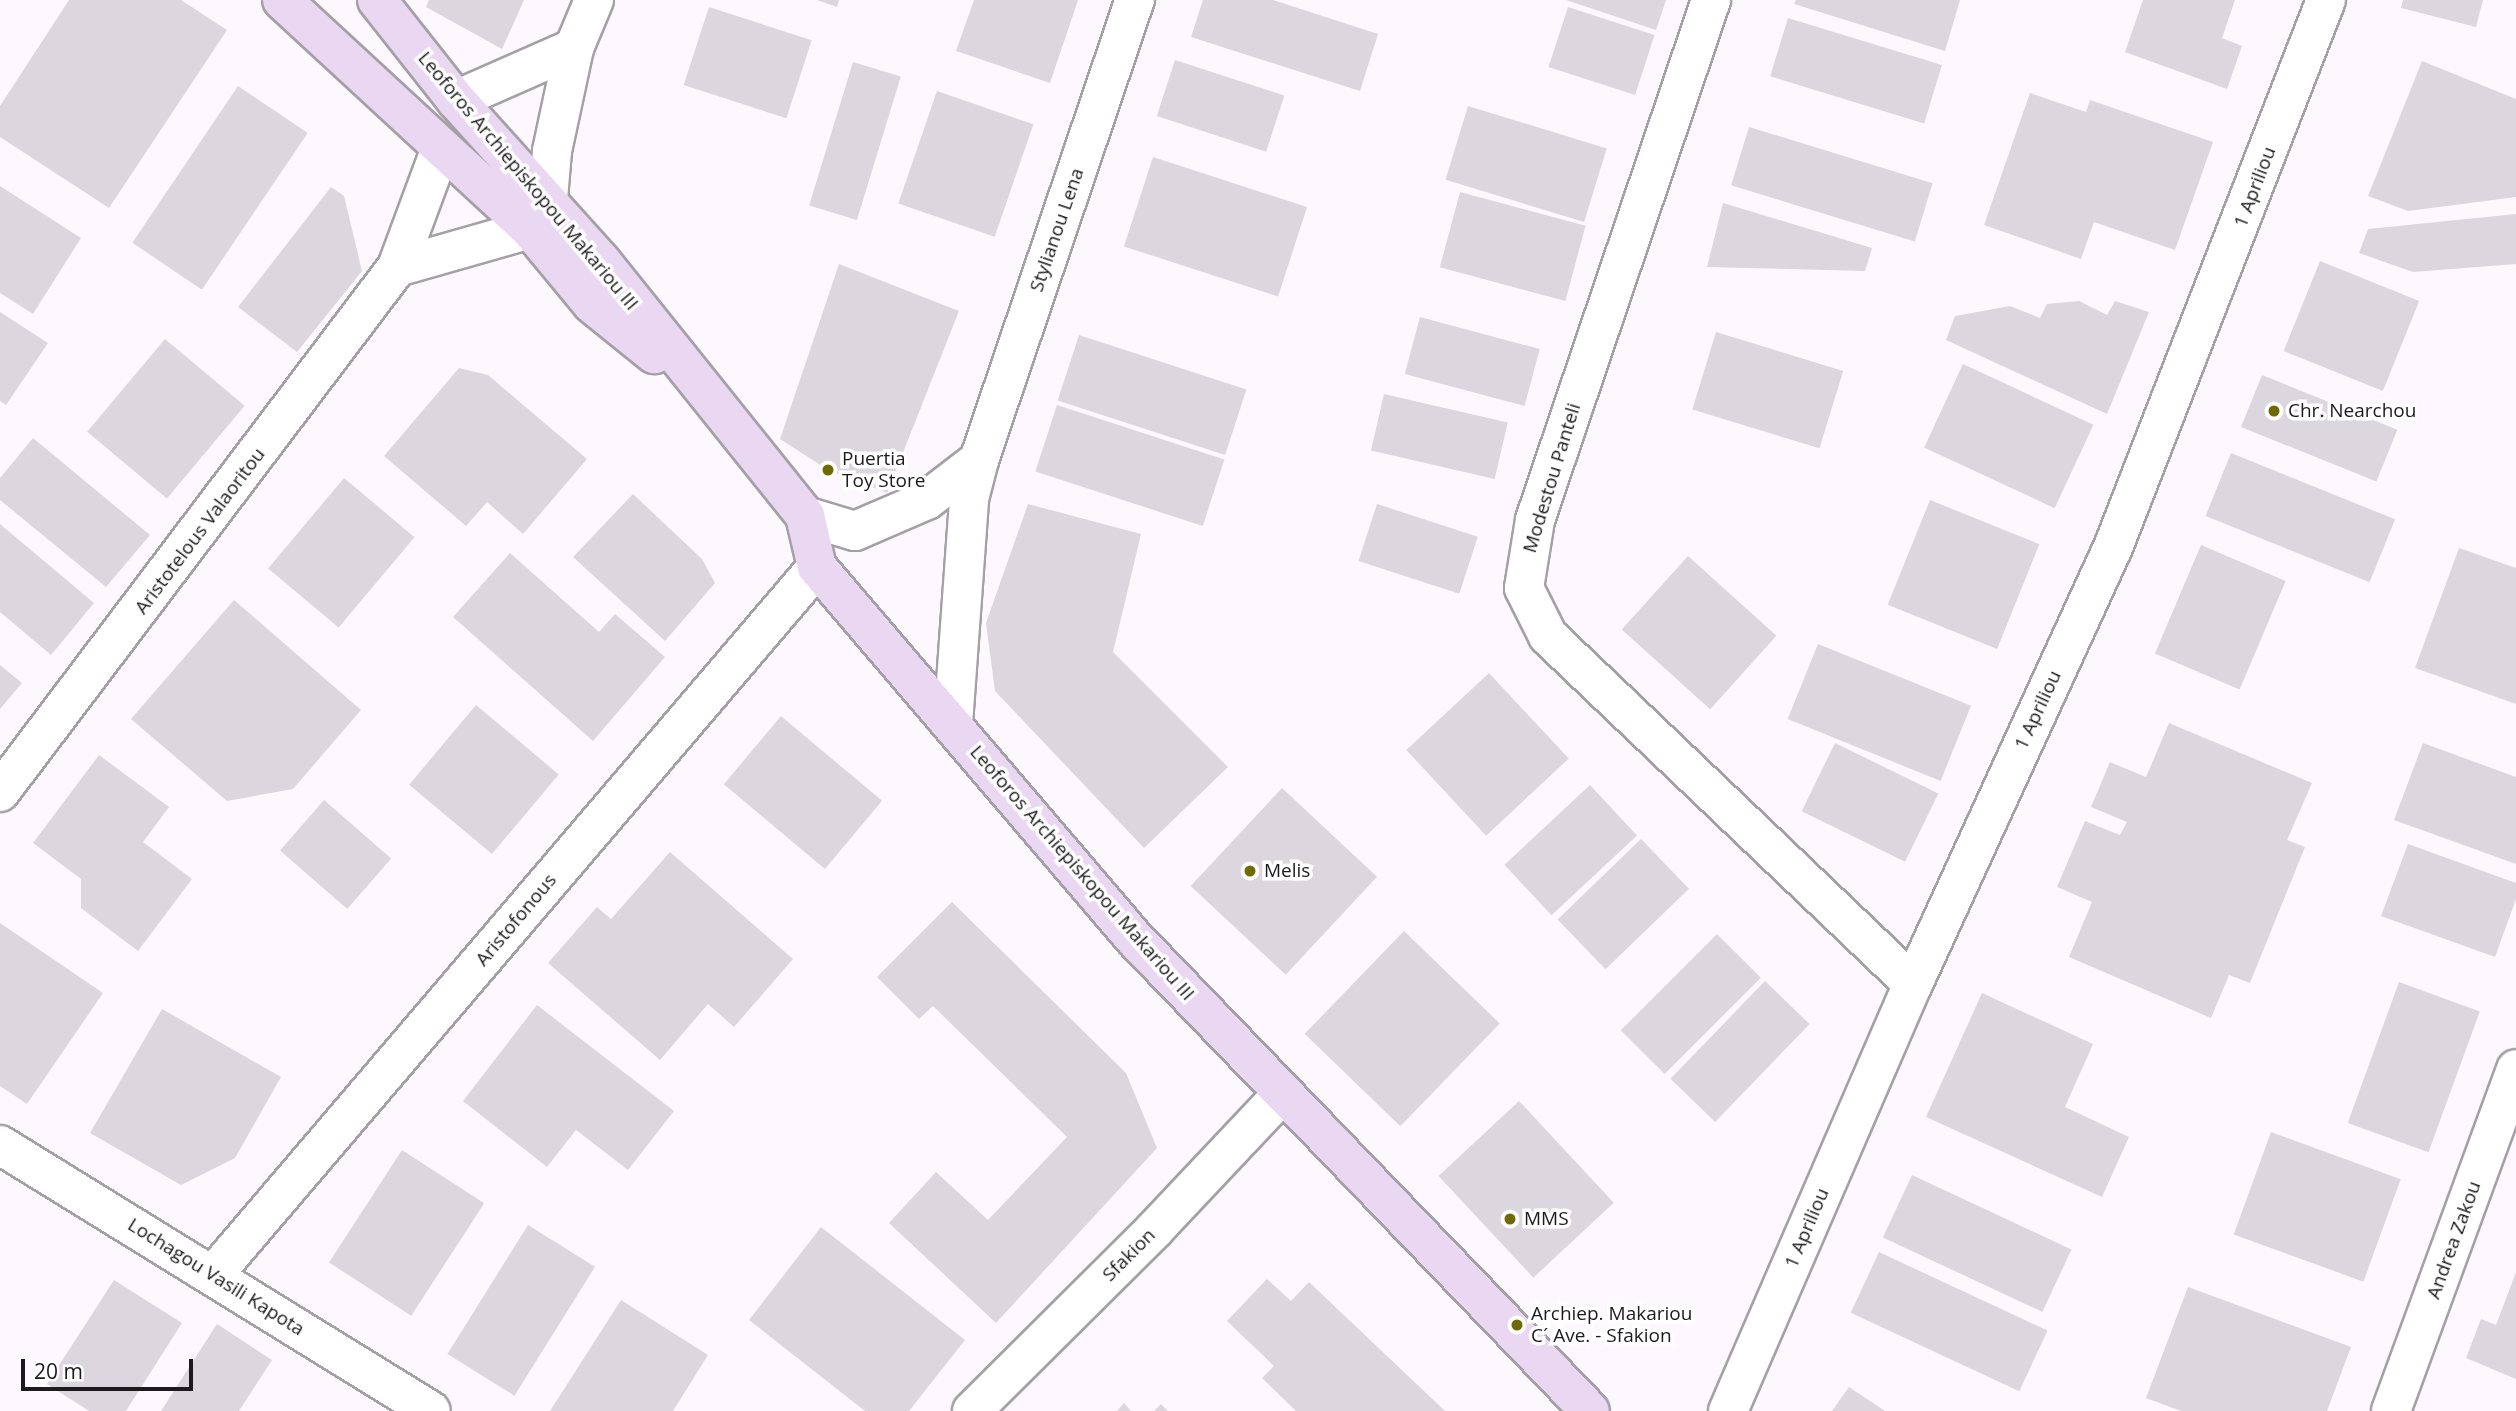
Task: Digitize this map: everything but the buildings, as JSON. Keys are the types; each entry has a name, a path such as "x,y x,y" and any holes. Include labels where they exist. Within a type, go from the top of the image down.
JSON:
{"main road":[{"name":"Leoforos Archiepiskopou Makariou III","path":"282,0 441,148 539,214"},
{"name":"Leoforos Archiepiskopou Makariou III","path":"377,0 456,100 539,214 592,304 705,395 804,516 817,566 1133,937 1590,1411"}],"street":[{"path":"397,267 539,214 574,48 594,0"},
{"name":"Stylianou Lena","path":"953,724 969,499 979,460 1135,0"},
{"name":"Modestou Panteli","path":"1710,0 1535,520 1524,588 1548,636 1913,984"},
{"name":"1 Apriliou","path":"1728,1411 1913,984 2112,550 2326,0"},
{"path":"456,100 574,48"},
{"name":"Aristotelous Valaoritou","path":"0,792 397,267 441,148"},
{"path":"804,516 855,531 927,500 979,460"},
{"name":"Aristofonous","path":"215,1274 817,566"},
{"name":"Andrea Zakou","path":"2391,1411 2516,1069"},
{"name":"Sfakion","path":"972,1411 1156,1229 1282,1094"},
{"name":"Lochagou Vasili Kapota","path":"0,1145 215,1274 431,1411"}],"place":[{"name":"Chr. Nearchou","path":"2274,411"},
{"name":"Puertia Toy Store","path":"828,470"},
{"name":"Melis","path":"1250,871"},
{"name":"MMS","path":"1510,1219"},
{"name":"Archiep. Makariou C´ Ave. - Sfakion","path":"1517,1325"}]}
